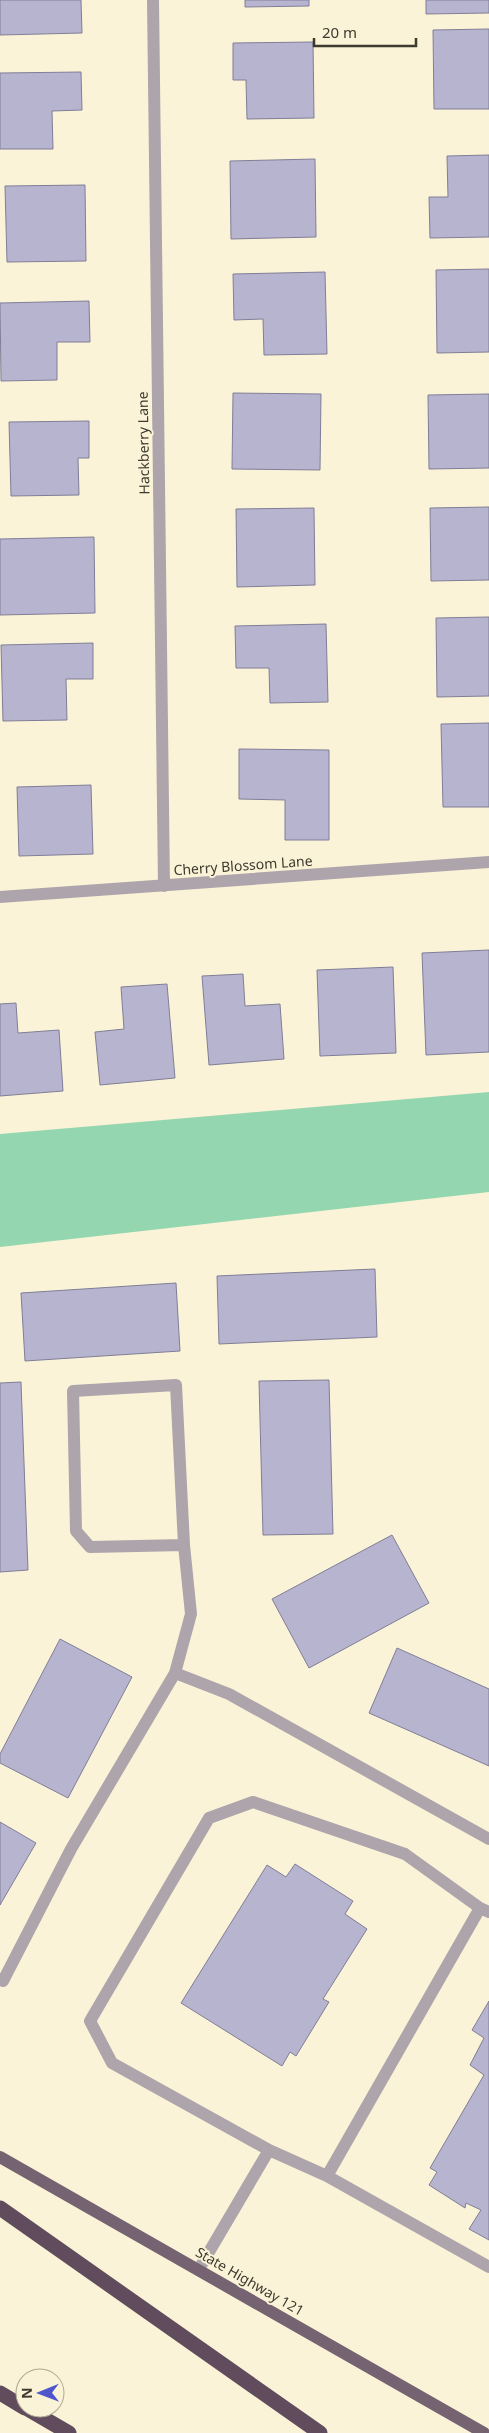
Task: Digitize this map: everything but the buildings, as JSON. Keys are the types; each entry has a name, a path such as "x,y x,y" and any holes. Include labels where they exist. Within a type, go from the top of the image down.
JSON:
{"highway":[{"path":"0,2208 320,2433"},
{"path":"0,2393 15,2402"},
{"path":"43,2418 69,2433"}],"main road":[{"name":"State Highway 121","path":"0,2157 484,2433"}],"street":[{"name":"Hackberry Lane","path":"153,0 164,886"},
{"name":"Cherry Blossom Lane","path":"0,897 489,862"},
{"path":"0,1979 3,1981 71,1849 175,1673 190,1614 184,1546 176,1385 73,1391 76,1531 90,1547 184,1546"},
{"path":"175,1673 229,1694 489,1839"},
{"path":"327,2176 484,1910 405,1854 253,1802 209,1818 90,2020 112,2063 269,2150 327,2176 489,2268"},
{"path":"199,2269 269,2150"}],"green space":[{"path":"489,1092 489,1192 0,1247 0,1134"}]}
